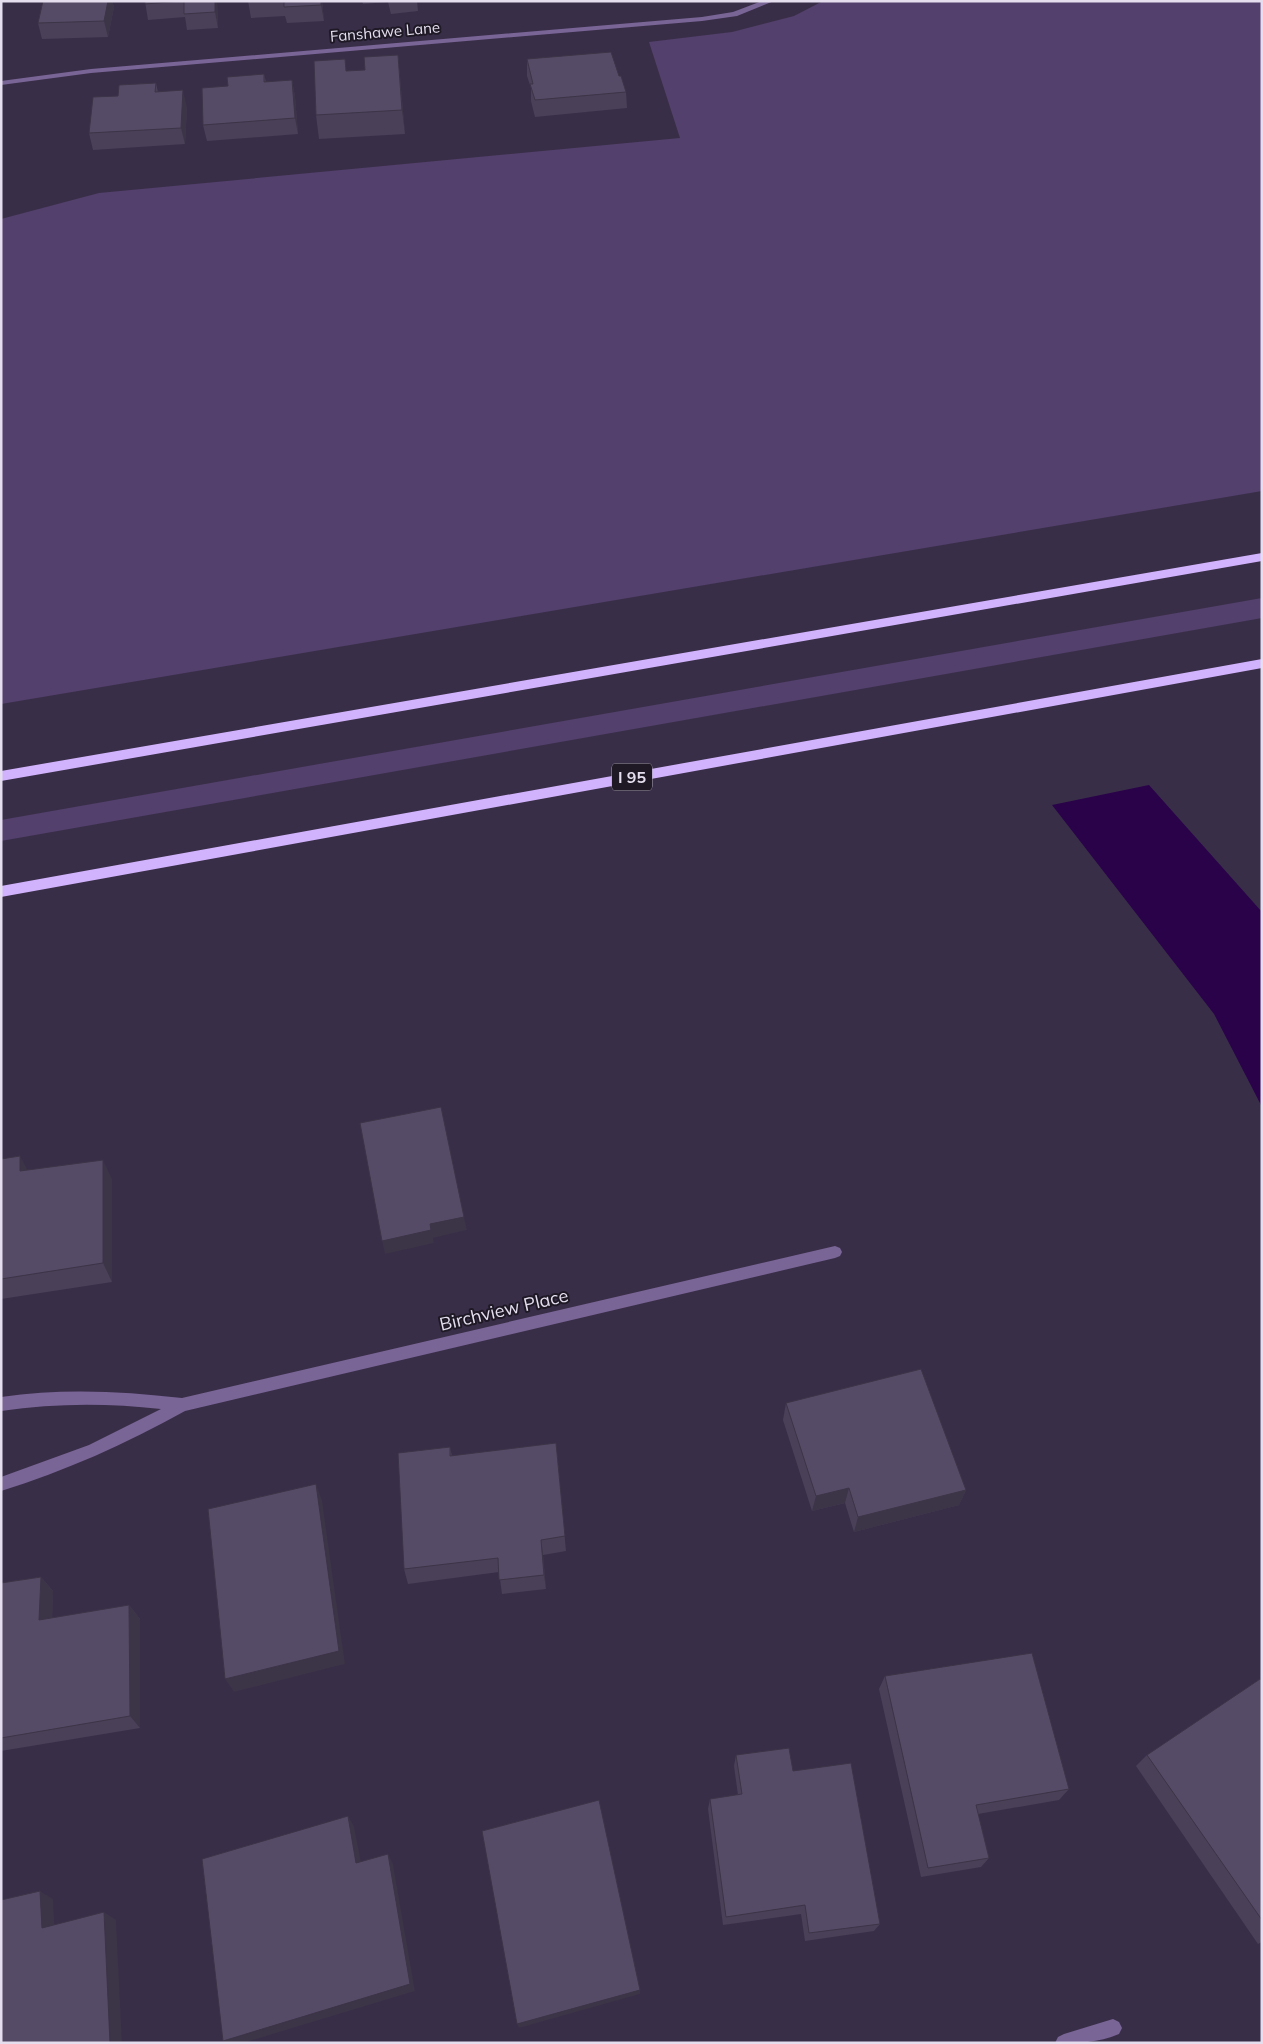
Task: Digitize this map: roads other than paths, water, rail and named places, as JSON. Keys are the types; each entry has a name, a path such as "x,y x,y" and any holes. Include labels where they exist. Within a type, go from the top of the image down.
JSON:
{"highway":[{"path":"1,776 1262,557"},
{"name":"I 95","path":"1,892 1262,663"}],"street":[{"name":"Fanshawe Lane","path":"1,83 90,71 702,19 734,14 770,1"},
{"name":"Birchview Place","path":"1,1484 81,1456 131,1434 182,1405 835,1252"},
{"name":"Birchview Place","path":"1,1404 76,1396 129,1398 182,1405"},
{"path":"1064,2043 1113,2028"}]}
